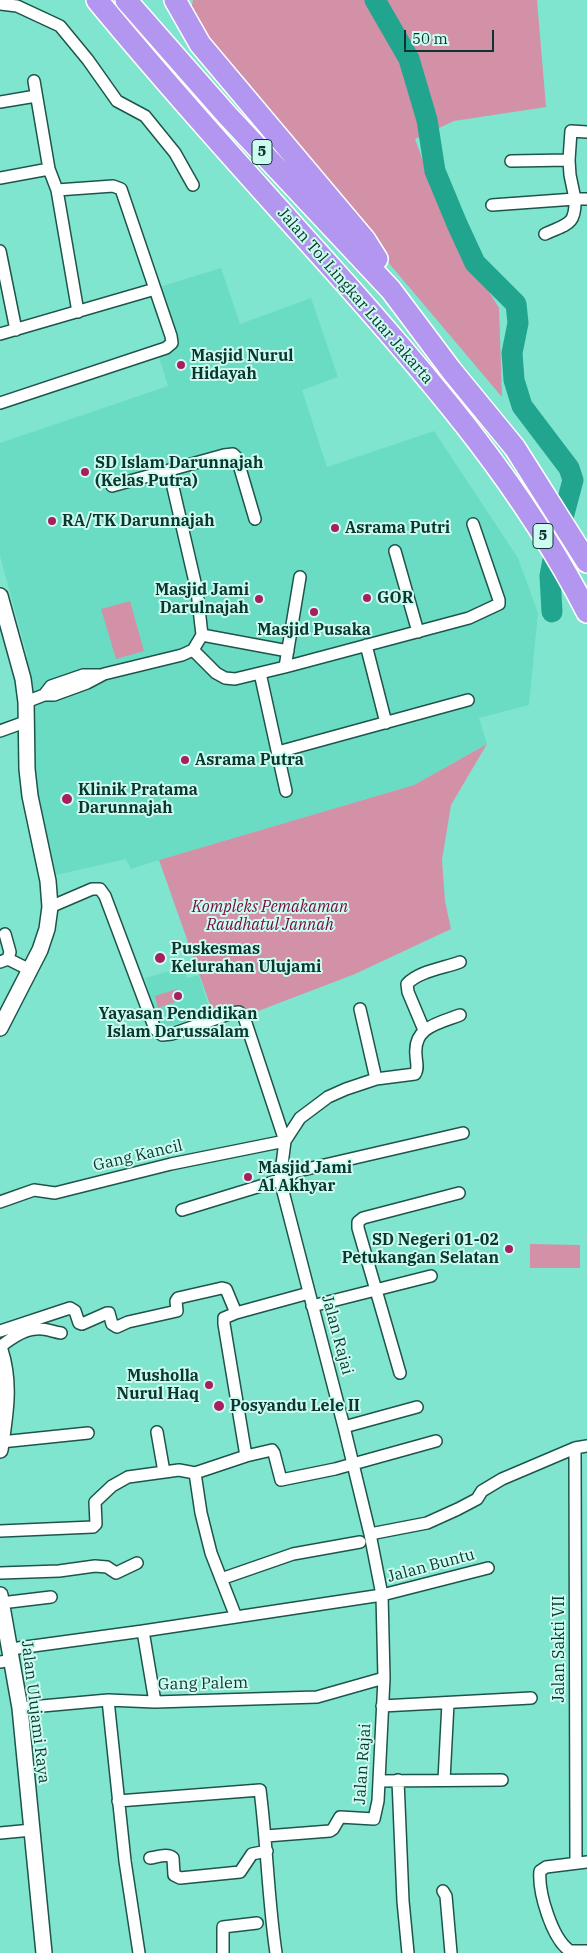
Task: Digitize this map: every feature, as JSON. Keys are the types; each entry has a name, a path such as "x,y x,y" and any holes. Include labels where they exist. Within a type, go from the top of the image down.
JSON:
{"highway":[{"name":"Jalan Tol Lingkar Luar Jakarta","path":"97,0 136,48 376,318 461,420 494,462 536,523 587,612"},
{"name":"Jalan Tol Lingkar Luar Jakarta","path":"126,0 226,115 391,290 451,370 515,448 587,562"},
{"path":"175,0 200,44 364,240 386,273 391,283 391,290"}],"street":[{"path":"0,4 18,6 60,26 88,60 117,101 145,116 175,153 193,185"},
{"path":"34,81 49,169 57,190 78,312"},
{"path":"0,102 36,96"},
{"path":"545,234 570,222 575,213 569,160 571,131 587,132"},
{"path":"511,161 569,160"},
{"path":"0,178 49,169"},
{"path":"0,403 166,348 172,343 122,189 113,186 57,190"},
{"path":"492,205 587,199"},
{"path":"0,251 16,330"},
{"path":"0,334 155,289"},
{"path":"112,486 233,454 237,458 255,519"},
{"path":"26,702 44,695 51,686 83,675 102,675 182,655 193,650 202,634 197,591 169,470"},
{"path":"193,650 216,672 225,678 235,678 285,667 469,618 499,604 500,600 473,524"},
{"path":"395,551 418,632"},
{"path":"285,667 300,577"},
{"path":"0,596 23,679 26,702 27,769 48,881 50,907 47,929 40,950 0,1028"},
{"path":"202,634 288,651"},
{"path":"366,645 386,723"},
{"path":"260,673 286,791"},
{"path":"278,752 468,700"},
{"path":"0,731 25,722"},
{"path":"50,907 92,889 100,890 105,896 155,1029 162,1035 172,1034 239,1012 244,1017 285,1141"},
{"path":"5,934 10,952 4,960 30,970"},
{"path":"424,1030 408,992 407,984 420,976 460,962"},
{"path":"360,1009 376,1079"},
{"path":"285,1141 300,1118 314,1106 346,1089 376,1079 415,1074 418,1068 415,1045 424,1030 460,1015"},
{"path":"182,1210 281,1182 294,1172 463,1132"},
{"name":"Jalan Rajai","path":"266,1836 331,1830 340,1817 374,1819 379,1780 384,1678 382,1595 370,1534 344,1427 281,1182 285,1141"},
{"name":"Gang Kancil","path":"0,1202 34,1190 54,1193 170,1164 285,1141"},
{"path":"400,1373 358,1228 358,1222 363,1218 459,1193"},
{"path":"312,1306 431,1276"},
{"path":"0,1331 70,1308 74,1311 79,1323 82,1324 109,1313 112,1324 117,1327 137,1319 177,1310 176,1301 178,1298 222,1288 226,1289 236,1313"},
{"path":"246,1456 224,1318 309,1293"},
{"path":"61,1333 38,1328 10,1339 0,1349 7,1375 1,1446 88,1434"},
{"path":"344,1427 417,1407"},
{"path":"157,1432 164,1472"},
{"path":"0,1531 93,1527 96,1524 95,1502 112,1486 128,1477 179,1470 195,1473 266,1450 273,1451 281,1480 353,1464 436,1441"},
{"path":"370,1534 427,1523 477,1499 482,1491 497,1482 575,1448 587,1446"},
{"name":"Jalan Sakti VII","path":"575,1448 581,1862"},
{"path":"195,1473 211,1553 236,1617"},
{"path":"221,1579 293,1554 360,1542"},
{"path":"0,1574 59,1571 95,1566 107,1567 116,1572 137,1563"},
{"name":"Jalan Buntu","path":"382,1595 488,1568"},
{"path":"8,1657 143,1631 382,1595"},
{"path":"1,1599 51,1597"},
{"name":"Jalan Ulujami Raya","path":"1,1599 8,1657 20,1708 44,1953"},
{"path":"143,1631 155,1702"},
{"name":"Gang Palem","path":"20,1708 108,1700 155,1702 317,1697 384,1678"},
{"path":"382,1706 531,1698"},
{"path":"108,1700 124,1861 139,1953"},
{"path":"444,1780 448,1703"},
{"path":"379,1780 502,1780"},
{"path":"398,1780 408,1953"},
{"path":"118,1801 260,1790 266,1836 271,1921 276,1953"},
{"path":"0,1833 32,1830"},
{"path":"150,1858 172,1856 174,1858 174,1876 180,1878 240,1872 252,1854 267,1851"},
{"path":"581,1862 546,1867 540,1871 542,1892 549,1920 559,1940 570,1951 587,1951"},
{"path":"442,1891 446,1896 451,1953"},
{"path":"223,1953 223,1927 257,1923"}],"shaded area":[{"path":"221,268 240,324 311,298 338,377 302,390 327,467 434,431 518,558 538,613 529,705 479,718 487,744 414,785 131,869 126,859 56,875 31,762 27,655 0,556 0,443 168,386 158,354 172,349 153,289"},
{"name":"Yayasan Pendidikan Islam Darussalam","path":"183,967 187,978 199,975 211,1014 160,1029 145,978"}],"green space":[{"path":"193,0 537,0 546,107 454,121 415,139 444,218 499,308 502,397 251,100 189,17"},
{"path":"130,601 144,651 116,659 101,609"},
{"name":"Kompleks Pemakaman Raudhatul Jannah","path":"487,744 451,805 442,860 445,901 451,929 355,974 253,1013 233,1008 213,1013 159,860 414,785"},
{"path":"177,989 181,1000 158,1008 155,996"},
{"path":"530,1244 580,1245 580,1268 530,1268"}],"waterway":[{"path":"375,0 409,59 427,120 435,171 475,263 516,304 518,323 512,353 514,380 522,406 569,468 573,480 556,544 550,576 552,612"}],"place":[{"name":"Masjid Nurul Hidayah","path":"181,365"},
{"name":"SD Islam Darunnajah (Kelas Putra)","path":"85,472"},
{"name":"RA/TK Darunnajah","path":"52,521"},
{"name":"Asrama Putri","path":"335,528"},
{"name":"GOR","path":"367,598"},
{"name":"Masjid Jami Darulnajah","path":"259,599"},
{"name":"Masjid Pusaka","path":"314,612"},
{"name":"Asrama Putra","path":"185,760"},
{"name":"Klinik Pratama Darunnajah","path":"67,799"},
{"name":"Puskesmas Kelurahan Ulujami","path":"160,958"},
{"name":"Yayasan Pendidikan Islam Darussalam","path":"178,996"},
{"name":"Masjid Jami Al Akhyar","path":"248,1177"},
{"name":"SD Negeri 01-02 Petukangan Selatan","path":"509,1249"},
{"name":"Musholla Nurul Haq","path":"209,1385"},
{"name":"Posyandu Lele II","path":"219,1406"}]}
